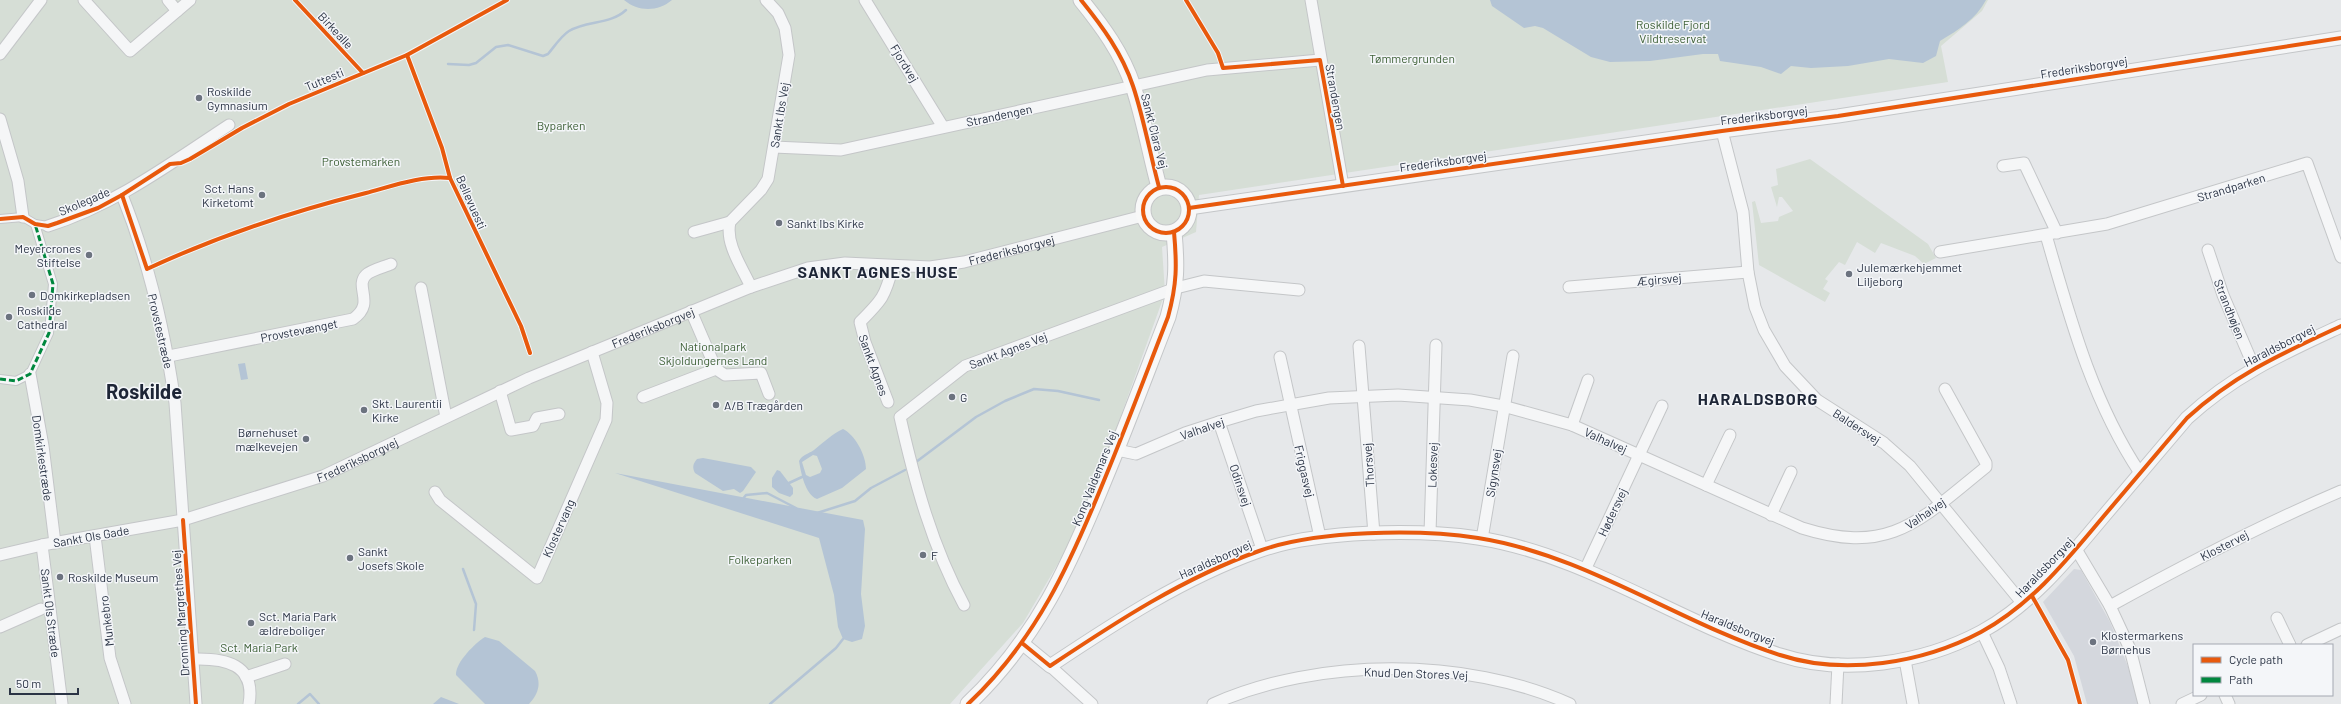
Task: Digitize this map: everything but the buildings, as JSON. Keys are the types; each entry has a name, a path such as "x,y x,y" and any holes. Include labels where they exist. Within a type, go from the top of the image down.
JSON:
{"main road":[{"name":"Sankt Clara Vej","path":"1081,0 1100,23 1118,51 1133,86 1159,187"},
{"path":"1166,186 1179,190 1184,195 1189,208 1185,223 1174,232 1166,233 1152,228 1143,216 1142,209 1147,195 1159,187 1166,186"},
{"name":"Kong Valdemars Vej","path":"968,704 984,689 1022,643 1053,595 1073,556 1117,450 1168,317 1176,288 1177,270 1174,232"}],"street":[{"path":"0,54 41,0"},
{"path":"84,0 130,51 190,0"},
{"path":"168,0 177,11"},
{"name":"Sankt Ibs Vej","path":"730,222 761,190 768,179 789,55 788,39 778,13 766,0"},
{"name":"Fjordvej","path":"865,0 943,127"},
{"name":"Strandengen","path":"1311,0 1320,60 1343,186"},
{"name":"Frederiksborgvej","path":"1189,208 1722,131 1838,116 2341,38"},
{"name":"Strandengen","path":"774,147 841,150 1207,70 1320,60"},
{"path":"0,119 18,181 23,217 0,219"},
{"name":"Skolegade","path":"23,217 35,224 48,226 98,208 122,195 229,125"},
{"name":"Baldersvej","path":"1722,131 1744,218 1748,272 1755,307 1764,330 1793,377 1817,400 1884,443 1910,466 1942,503 2023,604"},
{"path":"2003,166 2024,163 2052,234 2073,327 2096,392 2114,430 2140,473"},
{"name":"Strandparken","path":"1940,252 2107,224 2307,163 2341,257"},
{"name":"Provstestræde","path":"122,195 142,250 168,356 175,403 183,520"},
{"name":"Frederiksborgvej","path":"183,520 323,476 500,391 751,287 808,268 837,263 930,267 964,262 1143,216"},
{"path":"694,232 730,222 728,235 751,287"},
{"path":"0,379 16,381 30,374 49,333 53,284 35,224"},
{"name":"Strandhøjen","path":"2208,250 2223,295 2254,367"},
{"name":"Provstevænget","path":"168,356 353,319 361,313 364,308 363,280 366,274 391,264"},
{"name":"Sankt Agnes","path":"888,402 865,342 860,322 882,300 887,290 893,266"},
{"name":"Ægirsvej","path":"1569,287 1748,272"},
{"name":"Sankt Agnes Vej","path":"964,605 948,575 932,536 913,472 900,417 965,366 1176,288 1204,281 1299,290"},
{"path":"421,288 446,417"},
{"path":"692,311 716,369 725,375 761,373 769,394"},
{"name":"Haraldsborgvej","path":"1050,666 1120,619 1184,584 1262,550 1320,537 1430,533 1482,539 1527,549 1585,570 1739,640 1782,656 1838,664 1868,664 1905,660 1940,650 1982,632 2023,604 2076,550 2187,418 2222,388 2254,367 2341,326"},
{"path":"1434,397 1436,345"},
{"path":"1359,346 1363,396"},
{"name":"Klostervang","path":"435,492 440,500 537,578 606,420 607,403 592,352"},
{"path":"1503,406 1513,356"},
{"path":"1280,357 1290,404"},
{"path":"643,397 716,369"},
{"name":"Domkirkestræde","path":"30,374 43,446 55,543"},
{"name":"Valhalvej","path":"1572,425 1588,380"},
{"name":"Valhalvej","path":"1117,450 1136,454 1185,433 1219,422 1290,404 1329,398 1363,396 1434,397 1503,406 1572,425 1802,528 1822,534 1854,539 1898,531 1919,520 1986,467 1986,463 1945,389"},
{"path":"500,391 511,430 533,426 538,418 560,414"},
{"name":"Thorsvej","path":"1363,396 1374,534"},
{"name":"Lokesvej","path":"1430,533 1434,397"},
{"name":"Friggasvej","path":"1290,404 1320,537"},
{"name":"Sigynsvej","path":"1482,539 1503,406"},
{"name":"Valhalvej","path":"1639,455 1662,406"},
{"name":"Odinsvej","path":"1219,422 1262,550"},
{"path":"1706,485 1730,435"},
{"name":"Hødersvej","path":"1585,570 1639,455"},
{"path":"1771,514 1791,472"},
{"name":"Klostervej","path":"2110,606 2261,526 2341,491"},
{"name":"Sankt Ols Gade","path":"0,555 42,545 183,520"},
{"name":"Dronning Margrethes Vej","path":"183,520 196,704"},
{"name":"Munkebro","path":"95,536 110,658 125,704"},
{"name":"Sankt Ols Stræde","path":"42,545 62,702"},
{"name":"Haraldsborgvej","path":"2076,550 2110,606 2130,649 2144,704"},
{"path":"0,627 41,609"},
{"path":"2277,618 2290,644"},
{"path":"2309,644 2341,629"},
{"path":"1982,632 1999,668 2010,704"},
{"path":"1022,643 1092,704"},
{"name":"Dronning Margrethes Vej","path":"194,659 209,659 232,663 243,670 246,677"},
{"path":"1905,660 1913,704"},
{"path":"249,704 251,694 246,677 285,664"},
{"path":"1836,704 1838,664"},
{"name":"Knud Den Stores Vej","path":"1213,704 1247,691 1281,682 1369,669 1469,674 1536,690 1570,704"},
{"path":"2182,704 2199,696"}],"shaded area":[{"name":"Klostermarkens Børnehus","path":"2074,569 2081,570 2110,622 2131,674 2138,704 2087,704 2074,656 2043,602"}],"green space":[{"name":"Nationalpark Skjoldungernes Land","path":"0,0 1988,0 1982,11 1941,46 1948,82 1199,195 1196,232 1162,247 1165,293 1083,521 1023,623 950,704 0,704"},
{"path":"1810,159 1928,244 1936,258 1924,264 1915,256 1881,243 1875,253 1857,242 1845,265 1839,262 1825,279 1828,281 1823,289 1830,293 1825,302 1759,265 1752,202 1755,201 1761,223 1778,221 1779,217 1793,211 1782,197 1779,197 1777,207 1771,187 1778,185 1776,169"}],"water":[{"path":"624,0 672,0 661,7 648,9 635,7"},
{"name":"Roskilde Fjord Vildtreservat","path":"1490,0 1986,0 1972,18 1940,41 1936,56 1923,63 1889,59 1848,66 1811,68 1791,66 1781,74 1761,67 1720,61 1718,54 1703,54 1650,61 1610,62 1591,57 1543,28 1535,26 1524,28 1492,6"},
{"path":"245,363 248,379 241,380 238,364"},
{"path":"843,429 856,441 862,452 866,469 842,488 817,499 809,493 802,477 799,461 803,456 814,450","holes":["813,455 817,456 822,469 820,473 810,477 806,475 802,462"]},
{"path":"703,458 751,467 756,472 740,493 734,489 723,491 695,473 693,466 695,462 697,459"},
{"path":"777,470 780,471 793,488 793,494 790,497 779,493 772,487 772,478"},
{"path":"615,473 863,520 865,529 861,594 865,626 862,639 852,642 843,639 838,627 834,595 819,538"},
{"path":"485,637 499,641 535,671 539,685 537,693 529,704 485,704 456,675 462,659 471,648"},
{"path":"441,697 459,704 433,704"}],"waterway":[{"path":"448,64 469,65 476,63 496,47 508,45 543,56 548,54 560,39 569,31 583,25 613,18 626,10"},
{"path":"916,462 976,417 1005,401 1034,389 1058,391 1099,400"},
{"path":"817,513 855,501 871,488 905,470"},
{"path":"789,483 802,477"},
{"path":"742,500 746,495 767,493 796,508"},
{"path":"463,569 476,604 474,630"},
{"path":"770,704 836,648 843,639"},
{"path":"298,704 310,694 319,704"}],"marked path":[{"path":"0,379 16,381 30,374 49,333 53,284 35,224"}],"cycle path":[{"name":"Birkealle","path":"295,0 363,73"},
{"name":"Tuttesti","path":"0,219 23,217 35,224 48,226 98,208 122,195 170,164 181,163 190,159 242,128 289,104 407,55 507,0"},
{"path":"1081,0 1111,40 1123,62 1133,86 1159,187"},
{"path":"1186,0 1218,53 1223,68 1320,60 1343,186"},
{"path":"1189,208 1722,131 1838,116 2341,38"},
{"name":"Bellevuesti","path":"407,55 442,148 450,178 521,326 530,353"},
{"name":"Bellevuesti","path":"122,195 147,269 227,235 310,208 407,182 439,177 450,178"},
{"path":"1171,187 1183,193 1188,201 1189,210 1188,219 1183,227 1175,232 1161,233 1149,227 1144,219 1143,205 1149,193 1157,188 1171,187"},
{"path":"968,704 1014,653 1032,627 1049,599 1079,540 1168,317 1176,274 1174,232"},
{"path":"1022,643 1050,666 1125,617 1151,602 1204,574 1259,551 1282,544 1338,535 1368,533 1427,533 1478,538 1518,547 1556,559 1631,590 1742,641 1780,655 1805,661 1830,665 1856,665 1883,663 1934,652 1981,632 2016,609 2032,595 2062,565 2187,418 2205,403 2223,389 2279,355 2341,326"},
{"path":"183,520 196,704"},
{"path":"2032,596 2068,660 2080,704"}],"place":[{"name":"Roskilde Gymnasium","path":"199,98"},
{"name":"Sct. Hans Kirketomt","path":"262,195"},
{"name":"Sankt Ibs Kirke","path":"779,223"},
{"name":"Meyercrones Stiftelse","path":"89,255"},
{"name":"Julemærkehjemmet Liljeborg","path":"1849,274"},
{"name":"Domkirkepladsen","path":"32,295"},
{"name":"Roskilde Cathedral","path":"9,317"},
{"name":"G","path":"952,397"},
{"name":"A/B Trægården","path":"716,405"},
{"name":"Skt. Laurentii Kirke","path":"364,410"},
{"name":"Børnehuset mælkevejen","path":"306,439"},
{"name":"F","path":"923,555"},
{"name":"Sankt Josefs Skole","path":"350,558"},
{"name":"Roskilde Museum","path":"60,577"},
{"name":"Sct. Maria Park ældreboliger","path":"251,623"},
{"name":"Klostermarkens Børnehus","path":"2093,642"}],"district":[{"name":"SANKT AGNES HUSE","path":"878,271"},
{"name":"Roskilde","path":"144,391"},
{"name":"HARALDSBORG","path":"1758,398"}],"park label":[{"name":"Tømmergrunden","path":"1412,58"},
{"name":"Byparken","path":"561,125"},
{"name":"Provstemarken","path":"361,161"},
{"name":"Folkeparken","path":"760,559"},
{"name":"Sct. Maria Park","path":"259,647"}]}
